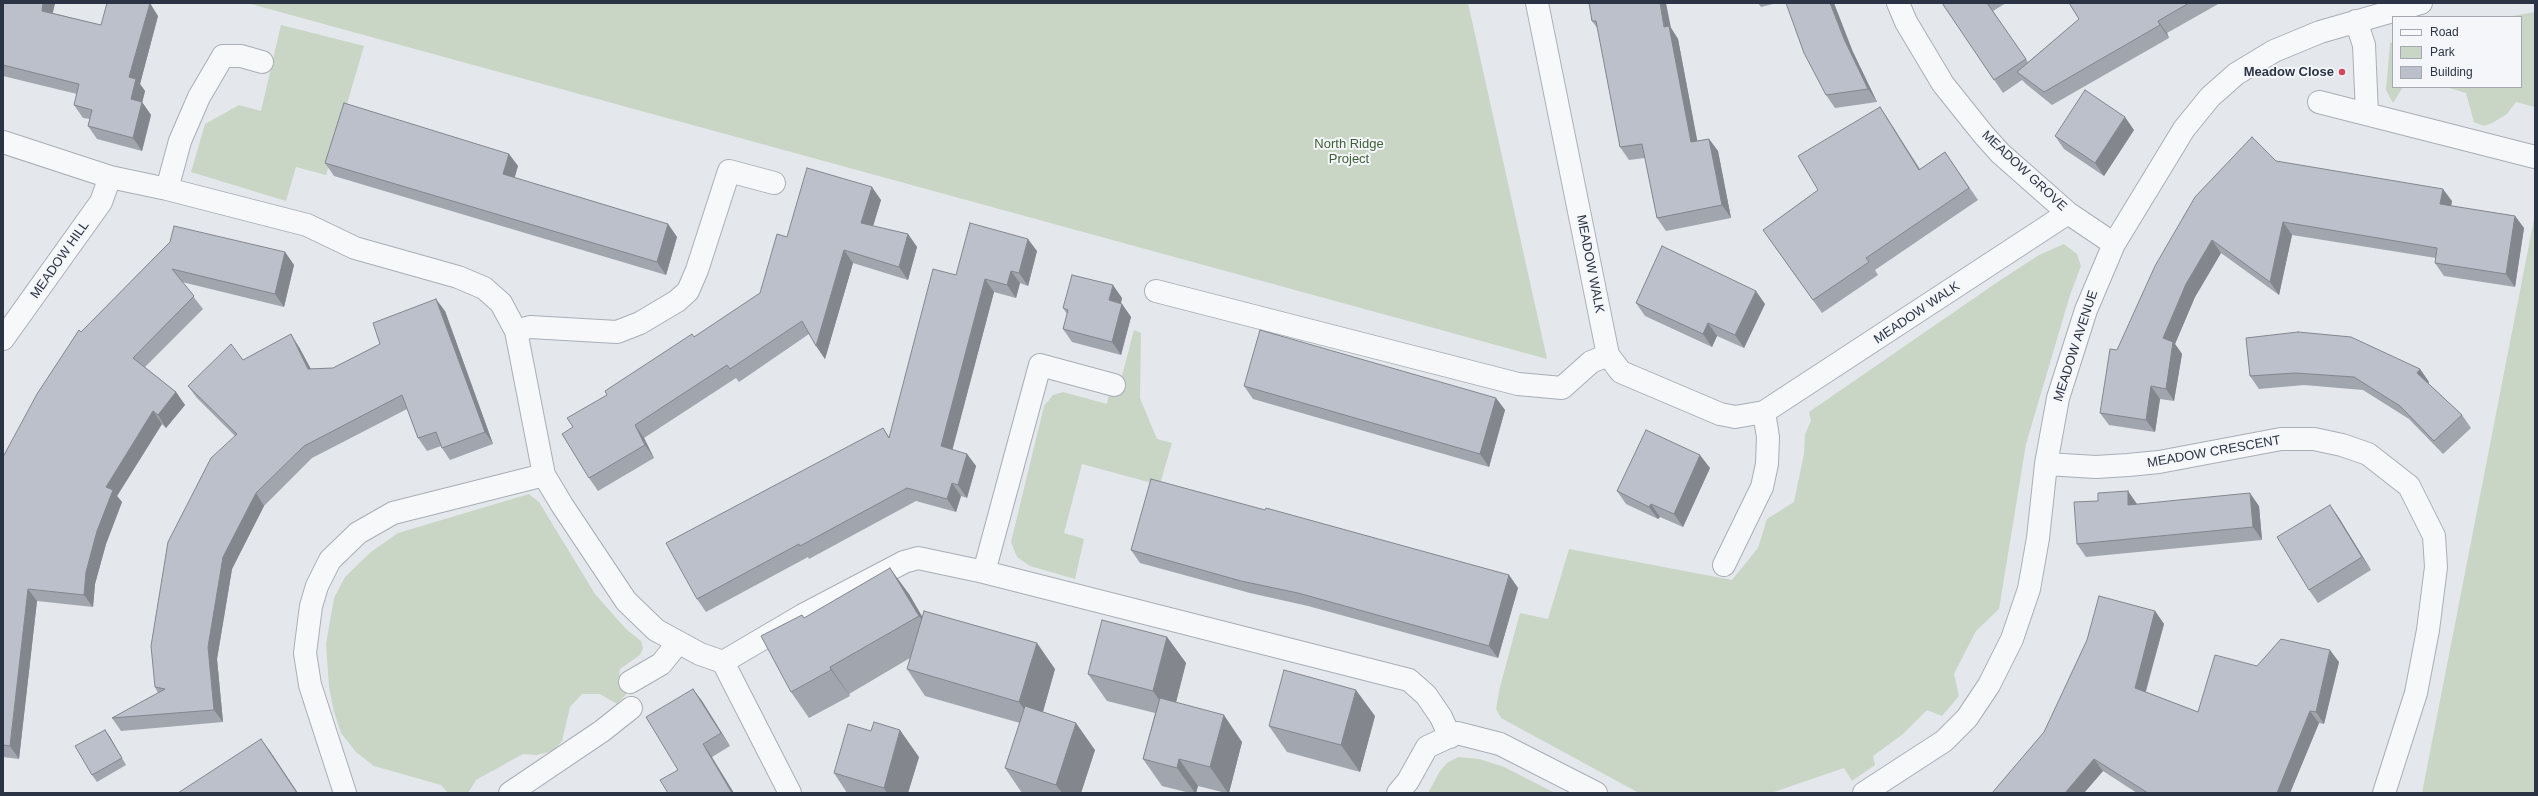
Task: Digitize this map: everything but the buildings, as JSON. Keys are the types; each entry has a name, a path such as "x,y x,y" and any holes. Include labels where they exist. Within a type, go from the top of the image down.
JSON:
{"street":[{"name":"MEADOW WALK","path":"1537,3 1608,355 1621,372 1720,414 1735,417 1764,412 2068,213"},
{"name":"MEADOW GROVE","path":"1898,3 1906,22 1947,90 2000,153 2068,213 2114,244"},
{"name":"MEADOW AVENUE","path":"1864,793 1944,741 1967,718 1989,686 2015,631 2029,589 2038,538 2046,464 2058,398 2086,310 2114,244 2184,129 2210,97 2236,74 2274,51 2320,32 2421,3"},
{"path":"2356,21 2364,45 2367,114"},
{"path":"167,189 180,141 199,97 223,56 242,56 262,62"},
{"path":"2319,102 2535,157"},
{"path":"3,142 110,177 167,189 307,225 355,248 463,279 484,288 501,303 516,331 544,475 598,562 626,601 656,630 700,654 723,662 790,793"},
{"path":"516,331 530,328 617,332 640,323 677,300 688,291 697,270 729,171 774,183"},
{"name":"MEADOW HILL","path":"3,339 101,202 110,177"},
{"path":"1156,291 1518,384 1562,388 1591,362 1608,355"},
{"path":"984,572 1040,365 1114,385"},
{"path":"1724,565 1762,487 1767,464 1768,437 1764,412"},
{"name":"MEADOW CRESCENT","path":"2046,464 2091,467 2128,465 2159,462 2281,439 2314,439 2342,444 2368,454 2409,486 2434,536 2436,567 2428,630 2416,693 2384,793"},
{"path":"345,793 310,685 305,653 311,606 317,586 330,560 358,533 393,512 544,475"},
{"path":"723,662 803,615 904,562 918,558 934,560 984,572 1409,680 1426,695 1453,735"},
{"path":"630,682 662,664 678,643"},
{"path":"510,793 602,731 631,708"},
{"path":"1398,793 1408,782 1427,747 1453,735 1500,744 1596,793"}],"green space":[{"name":"North Ridge Project","path":"247,3 1468,3 1547,359"},
{"path":"2535,12 2535,107 2516,102 2507,114 2484,126 2474,122 2466,93 2449,88 2522,88 2522,16 2513,16"},
{"path":"281,25 364,46 326,175 296,167 286,201 191,172 205,124 239,105 261,111"},
{"path":"2392,42 2392,88 2402,88 2393,103 2386,90 2390,43"},
{"path":"2535,214 2535,793 2422,793"},
{"path":"2064,244 2077,254 2081,266 2070,295 2026,444 1999,609 1976,631 1954,674 1959,696 1942,716 1927,710 1903,734 1873,756 1875,765 1852,781 1844,768 1771,793 1639,793 1501,718 1496,709 1500,687 1520,613 1548,619 1569,549 1732,580 1758,548 1767,519 1794,502 1804,454 1805,434 1811,421 1809,412 2002,279 2039,255"},
{"path":"1134,330 1141,333 1140,398 1157,439 1172,443 1140,552 1152,483 1082,464 1064,533 1084,539 1075,579 1030,566 1017,557 1011,542 1044,406 1053,395 1063,392 1107,404 1111,385 1119,387"},
{"path":"529,494 539,502 595,594 626,629 641,641 643,648 640,655 620,669 619,674 629,691 617,704 600,694 582,694 570,707 562,741 553,751 536,755 523,754 476,780 468,793 448,793 441,785 374,766 356,752 341,733 334,712 329,687 326,644 334,598 345,577 371,552 398,533"},
{"path":"1458,757 1479,759 1504,767 1555,793 1428,793 1440,771 1447,763"}],"place":[{"name":"Meadow Close","path":"2342,72"}]}
